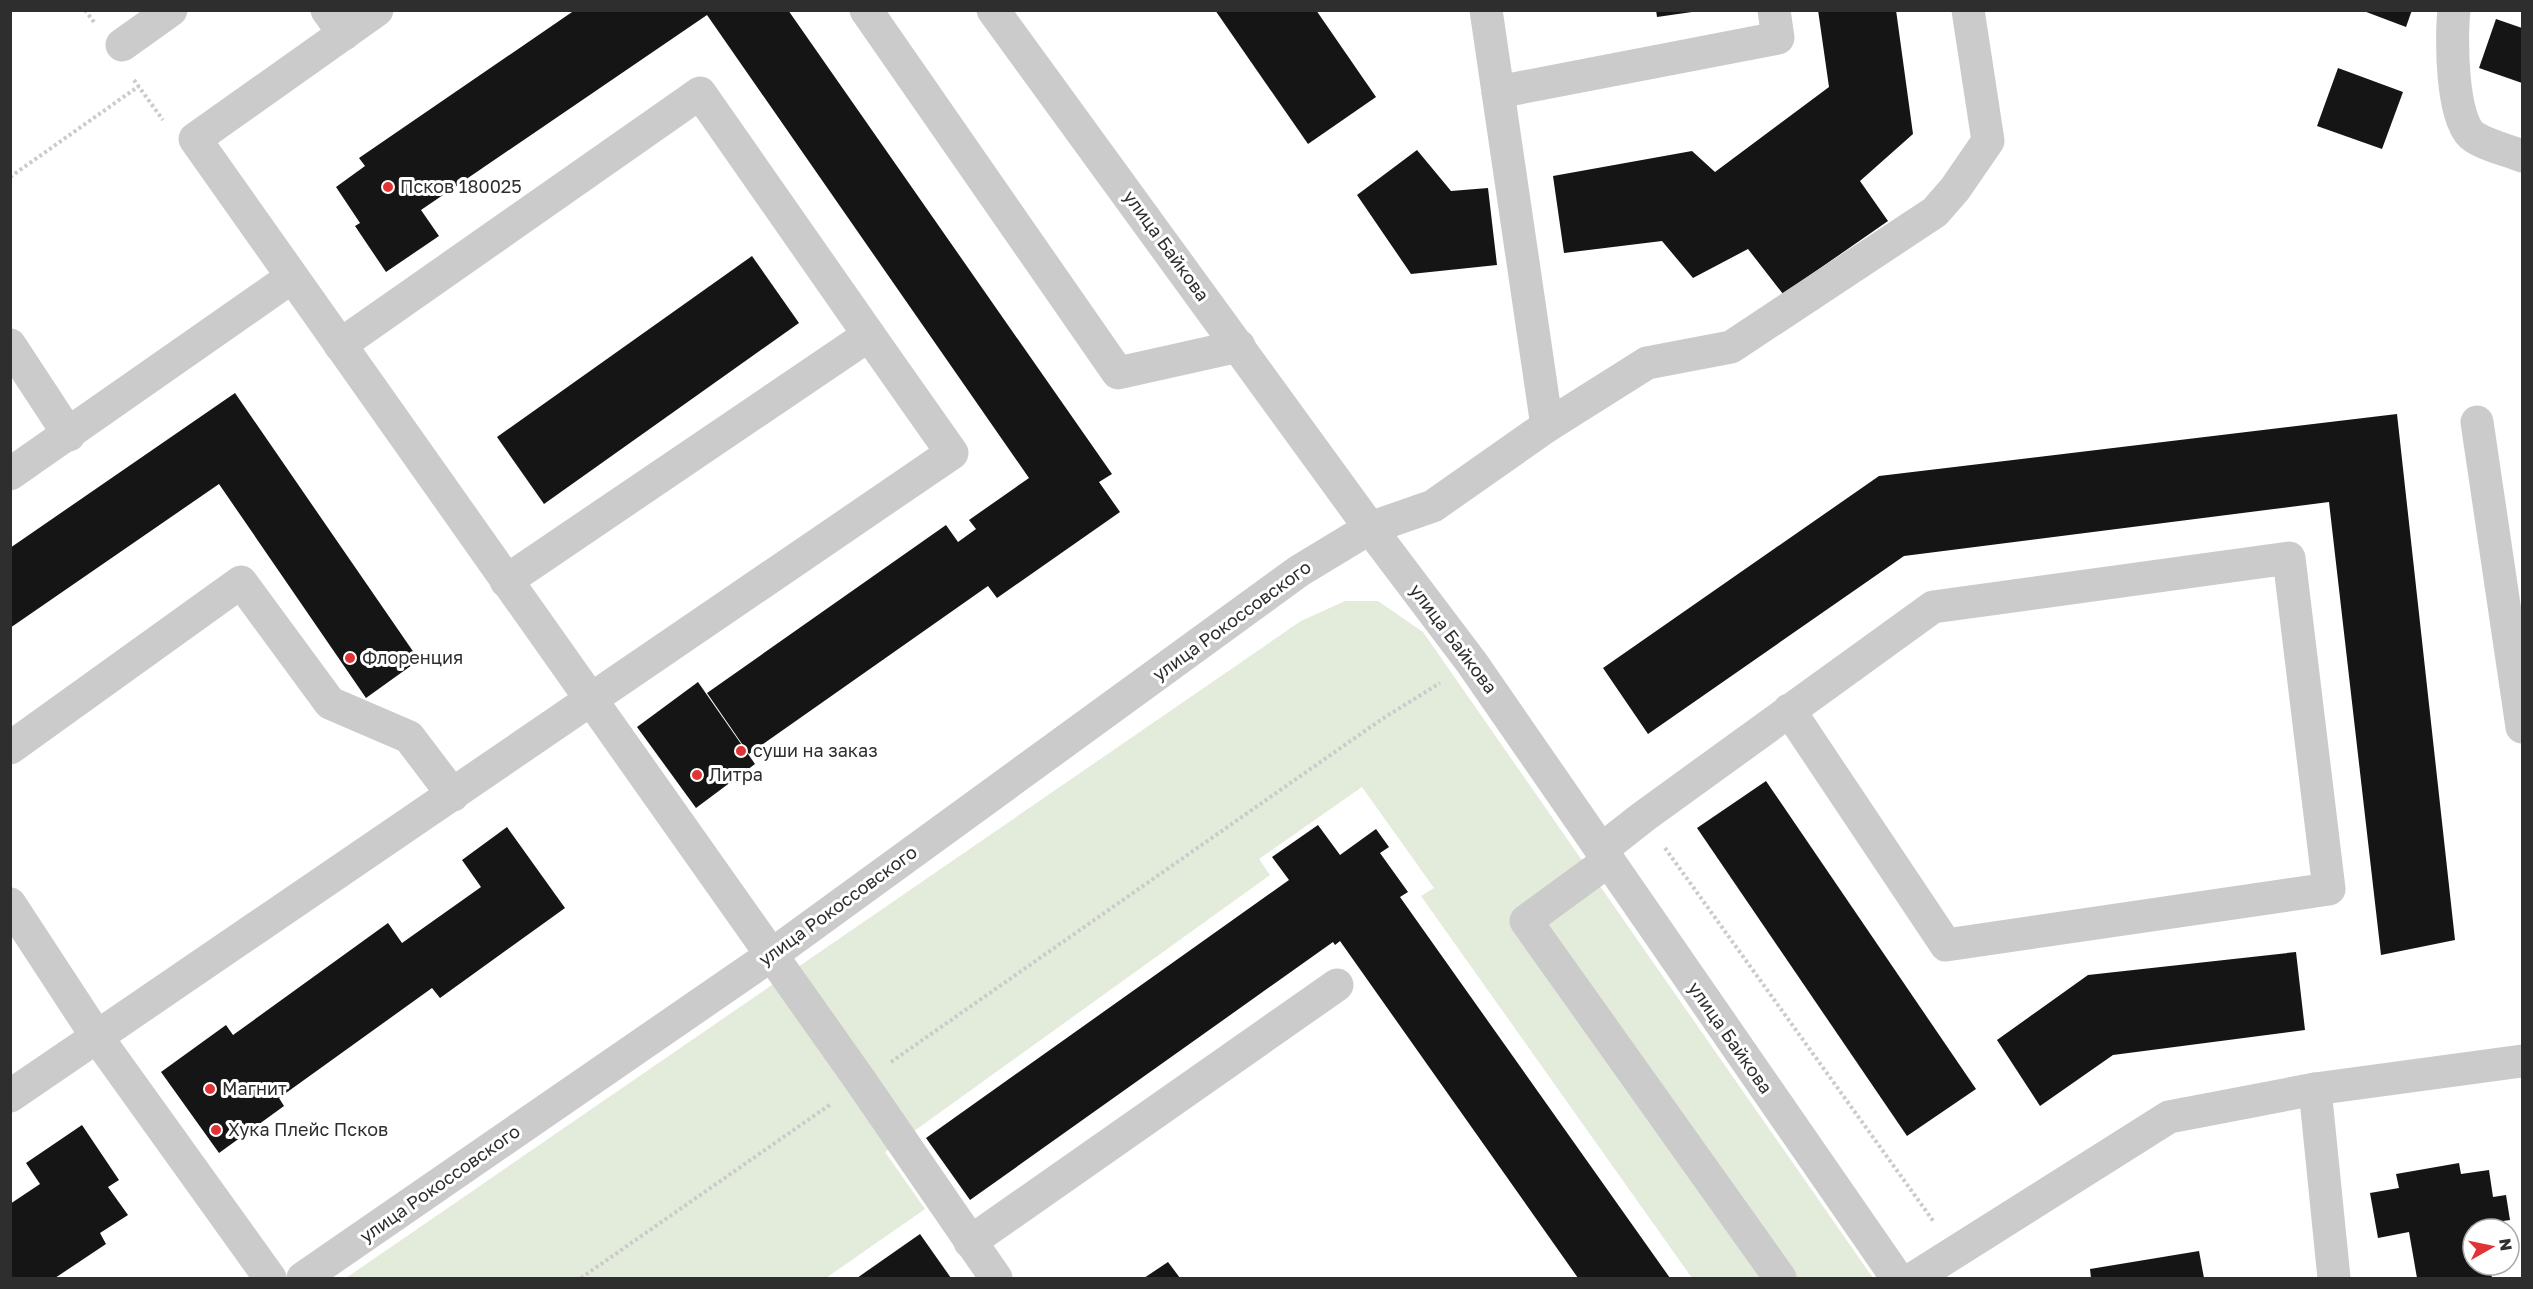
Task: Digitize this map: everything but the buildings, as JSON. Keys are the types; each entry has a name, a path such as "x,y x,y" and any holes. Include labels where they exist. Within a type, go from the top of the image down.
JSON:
{"street":[{"path":"109,36 171,10"},
{"path":"376,10 336,22 195,139 862,1083 996,1278"},
{"path":"866,10 1118,373 1239,346"},
{"name":"улица Байкова","path":"993,10 1370,528 1472,663 1897,1278"},
{"path":"1486,10 1547,426"},
{"path":"1498,92 1778,38 1774,10"},
{"name":"улица Рокоссовского","path":"303,1278 771,956 1299,571 1370,528 1433,506 1547,426 1647,363 1731,347 1935,212 1955,189 1988,141 1968,10"},
{"path":"2454,10 2454,82 2460,115 2472,136 2523,156"},
{"path":"10,1096 952,453 700,93 340,345"},
{"path":"10,474 69,435 292,277"},
{"path":"506,581 869,335"},
{"path":"10,345 69,435"},
{"path":"2477,422 2523,727"},
{"path":"1780,1278 1526,921 1605,856 1642,817 1789,710 1933,607 2289,558 2329,889 1946,945 1789,710"},
{"path":"10,748 242,582 330,703 409,737 453,795"},
{"path":"10,904 97,1037 270,1278"},
{"path":"970,1242 1337,985"},
{"path":"1914,1278 2169,1117 2315,1089 2523,1061"},
{"path":"2315,1089 2334,1278"}],"path":[{"path":"86,10 109,36"},
{"path":"132,78 166,125"},
{"path":"10,177 139,86"},
{"path":"581,1278 1382,718 1472,663"},
{"path":"1642,817 1956,1253"}],"green space":[{"path":"1345,601 1378,601 1423,632 1873,1278 1692,1278 1421,896 1434,888 1362,787 1259,859 1270,875 885,1152 925,1209 826,1278 346,1278 1301,621"}],"place":[{"name":"Псков 180025","path":"388,187"},
{"name":"Флоренция","path":"350,658"},
{"name":"суши на заказ","path":"741,751"},
{"name":"Литра","path":"697,775"},
{"name":"Магнит","path":"210,1089"},
{"name":"Хука Плейс Псков","path":"216,1130"}]}
